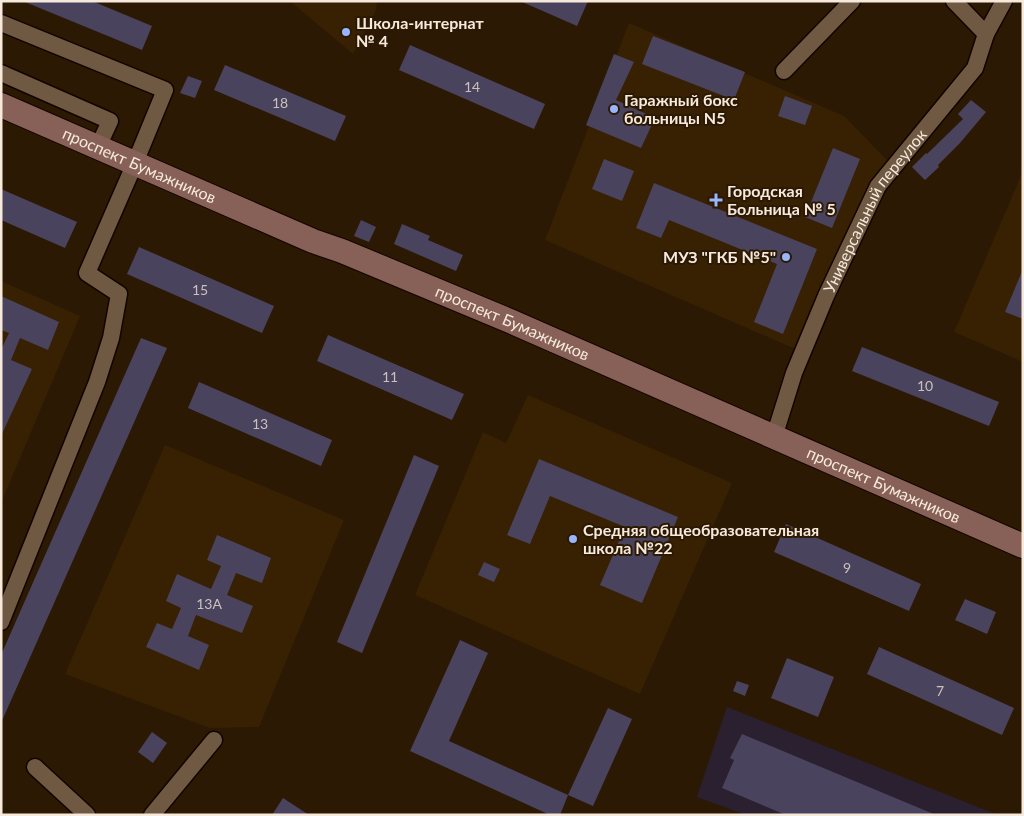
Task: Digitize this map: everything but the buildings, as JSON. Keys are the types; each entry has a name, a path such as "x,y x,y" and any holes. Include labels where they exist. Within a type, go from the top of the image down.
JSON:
{"street":[{"path":"784,71 852,1"},
{"path":"954,1 986,34"},
{"name":"Универсальный переулок","path":"774,437 794,373 826,296 878,186 975,68 986,34 1004,1"},
{"path":"1,23 164,90 135,163 87,272 119,294 111,338 97,382 1,622"},
{"path":"1,73 110,121 98,147"},
{"name":"проспект Бумажников","path":"1,105 313,241 510,321 1023,546"},
{"path":"152,815 214,740"},
{"path":"34,767 87,815"}],"shaded area":[{"name":"Школа-интернат № 4","path":"290,1 377,1 376,10 353,54"},
{"name":"Городская Больница № 5","path":"629,23 844,116 888,161 809,355 545,240"},
{"path":"1023,171 1023,362 954,332"},
{"path":"1,281 80,316 1,503"},
{"name":"Средняя общеобразовательная школа №22","path":"528,395 732,483 640,694 415,595 483,432 506,443"},
{"path":"165,445 344,520 259,727 210,728 65,674"},
{"path":"727,707 998,815 746,815 697,797"}],"place":[{"name":"Школа-интернат № 4","path":"346,32"},
{"name":"Гаражный бокс больницы N5","path":"614,109"},
{"name":"Городская Больница № 5","path":"716,200"},
{"name":"МУЗ \"ГКБ №5\"","path":"786,257"},
{"name":"Средняя общеобразовательная школа №22","path":"573,539"}]}
